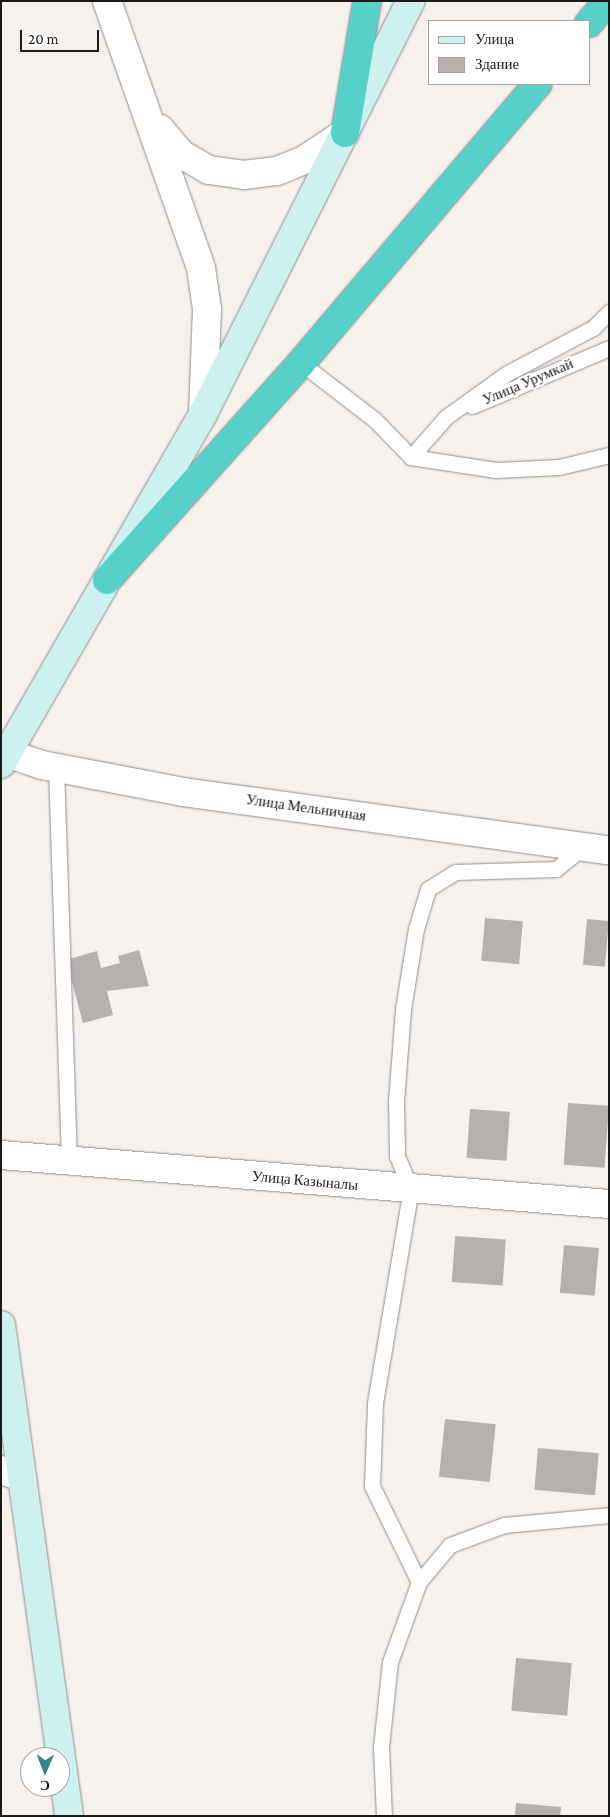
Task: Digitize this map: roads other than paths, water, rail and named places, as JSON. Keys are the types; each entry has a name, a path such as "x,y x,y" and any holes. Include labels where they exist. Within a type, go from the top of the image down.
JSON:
{"highway":[{"path":"345,132 367,1"},
{"path":"590,22 608,1"},
{"path":"107,580 301,363 537,85"}],"main road":[{"path":"3,756 203,414 411,1"},
{"path":"1,1325 11,1474 69,1816"}],"street":[{"path":"107,1 202,268 207,310 203,414"},
{"path":"149,116 181,154 209,170 244,175 277,171 306,159 345,132"},
{"name":"Улица Мельничная","path":"3,756 183,792 596,848"},
{"name":"Улица Казыналы","path":"1,1155 609,1204"}],"lane":[{"path":"411,457 446,417 506,374 593,328 609,312"},
{"name":"Улица Урумкай","path":"446,417 609,348"},
{"path":"301,363 375,420 411,457 496,470 559,467 609,455"},
{"path":"56,768 68,1161"},
{"path":"419,1582 372,1486 375,1402 411,1189 397,1156 396,1101 411,956 428,889 455,872 556,869 596,848"},
{"path":"384,1816 381,1747 390,1662 419,1582 450,1545 504,1525 609,1515"}]}
